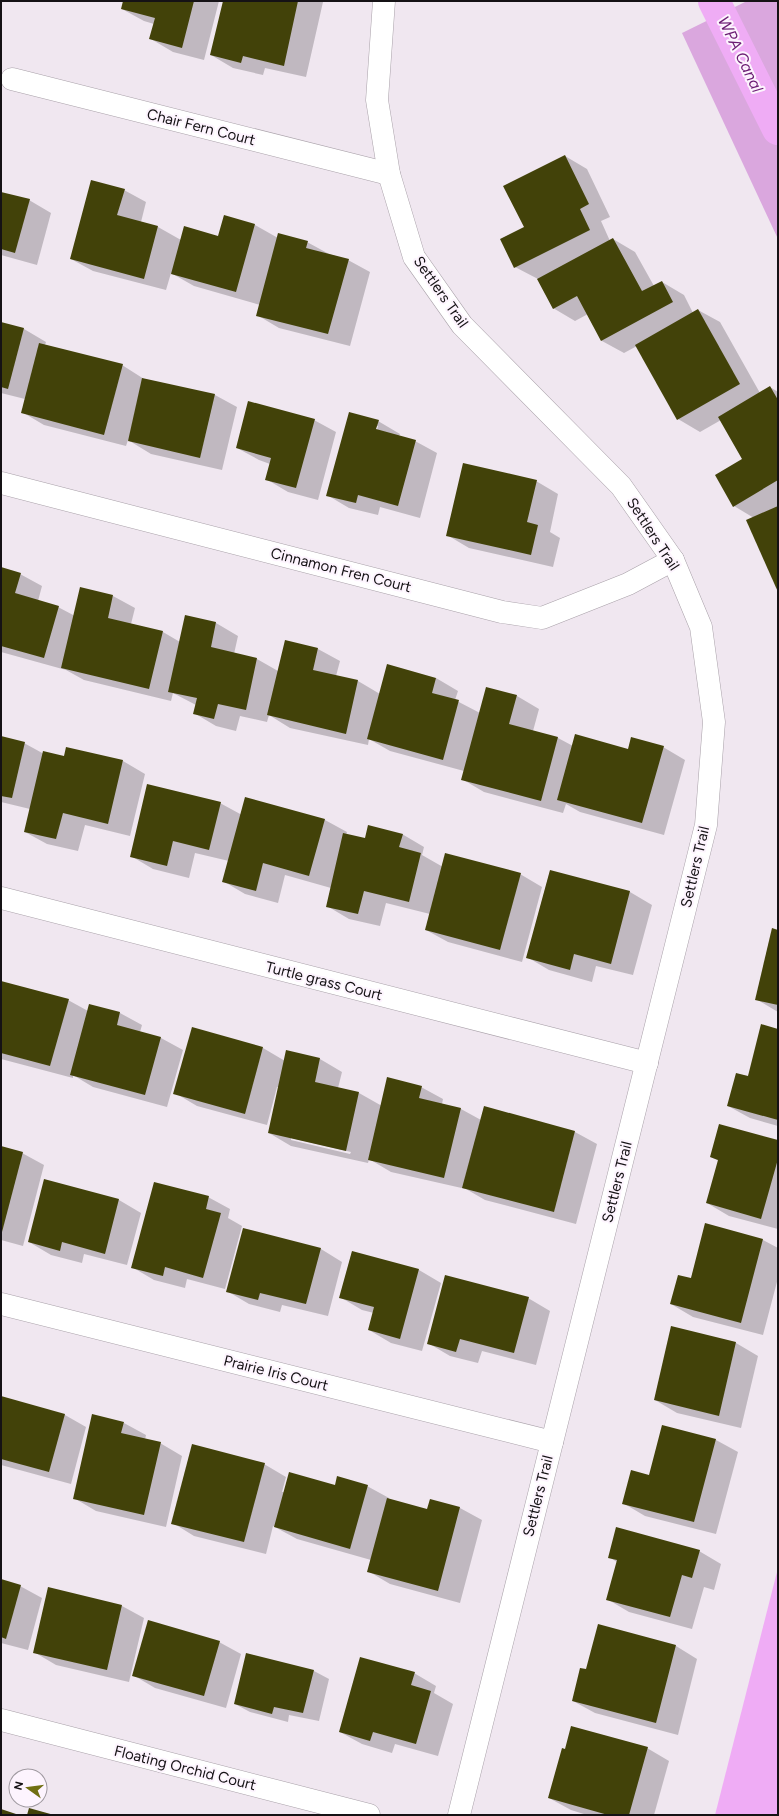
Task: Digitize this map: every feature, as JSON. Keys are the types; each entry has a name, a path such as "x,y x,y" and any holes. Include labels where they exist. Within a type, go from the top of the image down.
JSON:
{"street":[{"name":"Settlers Trail","path":"384,1 377,100 389,174 414,257 462,325 621,486 673,560 701,627 714,722 706,825 459,1815"},
{"name":"Chair Fern Court","path":"12,79 389,174"},
{"name":"Cinnamon Fren Court","path":"1,483 502,612 542,618 628,584 673,560"},
{"name":"Turtle grass Court","path":"1,898 647,1063"},
{"name":"Prairie Iris Court","path":"1,1304 552,1442"},
{"name":"Floating Orchid Court","path":"1,1720 369,1815"}],"shaded area":[{"path":"747,1 778,1 778,239 682,33"},
{"path":"778,1568 778,1815 715,1815"}],"building":[{"path":"123,1 194,1 182,48 149,39 155,18 121,9"},
{"path":"223,1 298,1 284,66 243,56 241,63 210,55"},
{"path":"565,155 589,204 580,209 590,230 514,268 500,239 524,227 503,186"},
{"path":"91,180 125,189 117,215 158,226 144,279 70,259"},
{"path":"1,192 30,199 15,253 1,249"},
{"path":"224,215 255,224 236,292 171,274 184,226 218,236"},
{"path":"278,233 308,241 306,248 349,259 328,334 256,316"},
{"path":"613,238 642,291 662,281 673,302 601,341 577,296 553,309 537,279"},
{"path":"698,309 740,384 677,420 635,345"},
{"path":"1,322 24,328 8,389 1,387"},
{"path":"39,343 123,364 104,435 21,413"},
{"path":"142,378 215,394 200,458 128,441"},
{"path":"770,386 778,400 778,480 733,507 715,475 742,459 718,417"},
{"path":"248,401 315,419 296,488 265,480 271,458 236,448"},
{"path":"349,412 379,420 376,429 416,440 398,506 358,495 356,503 326,496"},
{"path":"463,463 537,480 527,522 538,525 531,555 446,536"},
{"path":"778,506 778,592 746,520"},
{"path":"1,567 21,573 15,593 59,606 44,658 1,646"},
{"path":"80,587 113,595 108,618 163,631 149,689 61,668"},
{"path":"185,615 216,622 211,647 257,658 246,710 218,704 214,719 193,714 197,698 168,692"},
{"path":"285,640 318,648 313,670 358,680 346,734 267,715"},
{"path":"387,664 436,678 432,693 459,700 443,760 367,739"},
{"path":"486,687 517,695 509,724 558,737 541,801 461,780"},
{"path":"575,734 628,749 631,737 664,746 642,823 557,800"},
{"path":"1,736 25,742 12,798 1,796"},
{"path":"66,747 123,760 108,824 63,813 56,839 24,832 43,751 64,756"},
{"path":"147,784 221,802 209,850 173,841 167,866 130,857"},
{"path":"245,797 325,819 309,876 263,863 256,891 222,882"},
{"path":"368,825 403,834 399,847 421,853 409,902 364,891 358,914 326,907 343,833 365,838"},
{"path":"445,853 521,873 500,950 425,930"},
{"path":"550,870 630,891 611,964 574,954 570,970 526,958"},
{"path":"772,928 778,930 778,1005 755,1000"},
{"path":"1,981 69,999 50,1066 1,1053"},
{"path":"89,1004 120,1012 117,1025 161,1037 145,1095 70,1075"},
{"path":"761,1024 778,1029 778,1120 727,1106 736,1073 748,1076"},
{"path":"192,1027 263,1047 245,1114 173,1094"},
{"path":"286,1050 320,1058 315,1082 359,1092 346,1151 268,1133"},
{"path":"387,1077 422,1086 419,1098 461,1108 444,1178 368,1160"},
{"path":"484,1106 575,1131 554,1212 462,1188"},
{"path":"719,1124 778,1140 778,1159 761,1219 706,1203 718,1160 710,1157"},
{"path":"1,1146 23,1152 2,1232 1,1232"},
{"path":"44,1179 119,1199 105,1254 62,1242 60,1251 28,1242"},
{"path":"154,1182 209,1196 206,1209 221,1213 203,1278 165,1267 163,1276 131,1268"},
{"path":"705,1223 763,1239 741,1323 670,1304 678,1275 691,1278"},
{"path":"243,1228 321,1248 306,1304 260,1293 258,1300 226,1292"},
{"path":"352,1251 419,1269 400,1339 368,1330 374,1307 339,1298"},
{"path":"445,1275 529,1297 514,1353 460,1339 456,1352 427,1344"},
{"path":"671,1326 736,1342 719,1416 654,1400"},
{"path":"1,1396 65,1414 49,1472 1,1459"},
{"path":"92,1414 124,1422 121,1433 161,1442 144,1515 73,1499"},
{"path":"662,1425 716,1439 694,1522 622,1504 631,1470 649,1475"},
{"path":"192,1444 265,1463 244,1542 171,1524"},
{"path":"289,1472 335,1485 337,1476 368,1485 350,1549 274,1527"},
{"path":"387,1498 427,1509 430,1499 460,1507 438,1591 367,1572"},
{"path":"616,1527 700,1550 692,1578 682,1575 670,1617 606,1600 617,1560 608,1558"},
{"path":"1,1579 21,1585 6,1639 1,1637"},
{"path":"48,1587 122,1605 107,1670 33,1653"},
{"path":"148,1620 220,1641 204,1696 132,1676"},
{"path":"598,1624 676,1645 656,1723 572,1701 580,1668 586,1669"},
{"path":"246,1653 314,1670 303,1713 274,1707 272,1714 234,1704"},
{"path":"360,1657 415,1672 411,1685 431,1691 416,1744 373,1732 370,1741 339,1732"},
{"path":"571,1726 648,1747 629,1815 608,1815 548,1798 562,1748 565,1749"},
{"path":"29,1808 54,1815 27,1815"},
{"path":"1,1809 19,1815 1,1815"}],"waterway":[{"name":"WPA Canal","path":"714,1 778,129"}]}
